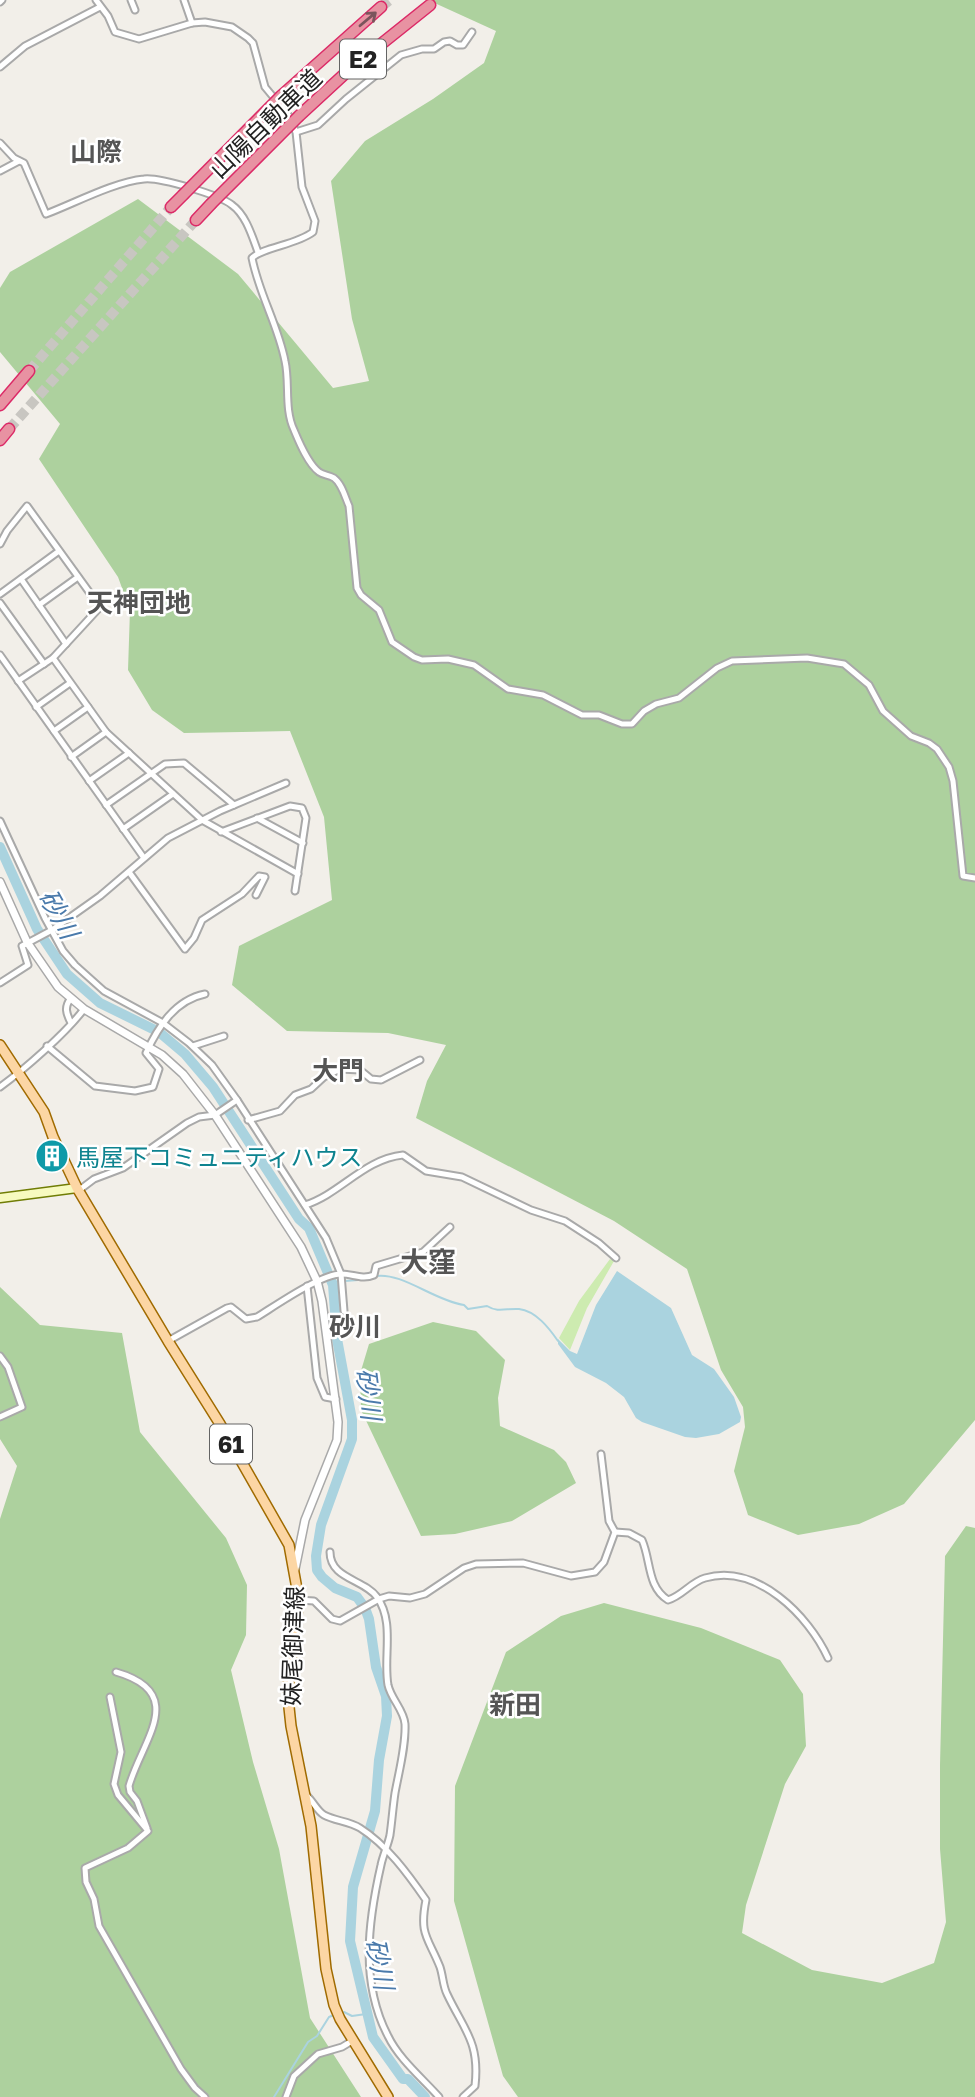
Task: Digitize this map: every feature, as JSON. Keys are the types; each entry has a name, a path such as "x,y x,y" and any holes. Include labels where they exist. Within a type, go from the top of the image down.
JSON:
{"highway":[{"name":"山陽自動車道","path":"196,220 299,116 350,69 430,5"},
{"name":"山陽自動車道","path":"171,207 281,96 381,7"},
{"path":"0,405 29,371"},
{"path":"0,440 9,429"}],"main road":[{"name":"妹尾御津線","path":"0,1045 44,1112 52,1137 78,1188 220,1424 289,1545 299,1601 288,1698 310,1826 326,1969 334,2005 352,2041 388,2097"},
{"path":"0,1198 78,1188"}],"street":[{"path":"96,0 108,16 115,32 132,39 154,36 192,23 227,25 253,43 265,87 289,116 296,132 302,187 314,221 313,232 272,250 258,252 252,258 265,306 280,338 286,364 289,418 313,465 321,474 332,477 339,483 345,495 349,506 357,588 361,596 379,610 392,642 422,660 448,659 474,665 508,689 543,695 582,715 599,715 622,724 632,724 644,711 656,704 679,698 717,668 732,661 807,658 844,664 869,685 880,707 893,720 911,736 929,743 943,757 953,781 963,876 975,878"},
{"path":"131,0 135,10"},
{"path":"184,0 192,23"},
{"path":"0,67 25,46 100,8"},
{"path":"296,132 318,125 401,55 422,49 434,49 444,42 464,45 472,32"},
{"path":"0,143 24,163 46,214 122,184 146,178 209,194 232,205 247,224 258,252"},
{"path":"0,171 19,160"},
{"path":"0,544 27,506 100,607 52,659 18,681"},
{"path":"0,594 59,551"},
{"path":"39,605 78,577"},
{"path":"21,579 66,644"},
{"path":"0,603 44,664"},
{"path":"0,655 144,858"},
{"path":"52,659 106,732 202,820 298,874"},
{"path":"36,707 70,683"},
{"path":"54,732 88,708"},
{"path":"71,757 106,732"},
{"path":"89,781 129,753"},
{"path":"106,805 165,764 184,763 234,805"},
{"path":"0,983 27,965 21,948 51,931 100,896 168,838 286,783"},
{"path":"123,829 173,794"},
{"path":"221,832 290,806 299,806 306,814 295,891"},
{"path":"257,818 303,843"},
{"path":"0,821 51,931 68,958 104,991 162,1024 193,1046 212,1065 326,1238 341,1277 344,1311"},
{"path":"129,872 185,949 194,938 202,920 242,894 258,876 264,877 256,895"},
{"path":"0,882 47,974 84,1009 150,1045 183,1074 217,1113 319,1280 336,1399 337,1440 305,1520 295,1573"},
{"path":"47,1046 95,1086 135,1091 153,1087 159,1069 158,1065 146,1056 150,1045 162,1024 186,1000 205,994"},
{"path":"71,998 66,1005 66,1014 71,1023"},
{"path":"0,1087 84,1009"},
{"path":"193,1046 224,1036"},
{"path":"248,1120 280,1111 295,1095 311,1089 324,1076 340,1069 360,1070 371,1079 381,1080 420,1060"},
{"path":"78,1188 123,1168 187,1123 217,1113 236,1101"},
{"path":"305,1205 317,1201 378,1161 403,1155 426,1171 463,1177 531,1210 565,1221 599,1243 616,1258"},
{"path":"168,1341 232,1307 246,1319 257,1317 319,1280 370,1277 374,1275 376,1266 423,1252 450,1227"},
{"path":"307,1286 317,1378 324,1397 336,1399"},
{"path":"0,1356 8,1367 22,1407 0,1417"},
{"path":"299,1601 314,1601 336,1621 350,1617 389,1596 410,1598 425,1594 464,1568 476,1564 523,1563 571,1576 589,1575 604,1562 615,1532 609,1521 601,1454"},
{"path":"615,1532 629,1533 642,1540 651,1576 661,1595 668,1600 707,1577 727,1576 757,1583 784,1602 811,1629 828,1658"},
{"path":"330,1552 334,1566 371,1590 378,1600 387,1634 388,1688 405,1724 386,1852 381,1861 369,1932 368,1976 371,1994 388,2038 398,2053 439,2097"},
{"path":"116,1672 137,1679 147,1687 156,1702 154,1728 129,1786 148,1831"},
{"path":"110,1697 121,1752 114,1784 118,1795 148,1831"},
{"path":"304,1793 320,1812 364,1830 406,1872 426,1900 422,1920 425,1939 439,1967 446,1993 465,2025 476,2057 475,2086 463,2097"},
{"path":"148,1831 128,1848 85,1868 86,1882 94,1899 99,1926 181,2069 205,2097"},
{"path":"286,2097 294,2076 318,2054 352,2041"}],"green space":[{"path":"428,0 975,0 975,1420 904,1504 859,1524 798,1535 748,1515 734,1471 745,1427 743,1407 721,1370 687,1269 614,1221 416,1118 427,1081 446,1045 388,1033 287,1031 232,985 239,946 332,900 324,817 290,731 184,733 152,710 128,670 130,610 118,577 39,459 60,424 0,352 0,288 10,272 138,199 238,274 333,388 369,381 352,319 331,181 365,141 433,99 484,63 496,31"},
{"path":"610,1259 614,1261 587,1308 570,1350 559,1338 579,1301"},
{"path":"0,1287 40,1325 122,1333 140,1432 226,1538 247,1585 246,1635 231,1670 253,1762 279,1849 310,2018 361,2097 0,2097 0,1519 17,1466 0,1439"},
{"path":"433,1322 476,1331 505,1360 498,1398 500,1426 554,1450 566,1462 576,1483 512,1521 455,1534 421,1536 361,1410 360,1374 369,1344"},
{"path":"966,1526 975,1528 975,2097 518,2097 503,2076 454,1901 455,1786 506,1652 561,1616 604,1603 701,1628 780,1660 803,1694 806,1746 785,1784 746,1905 742,1933 812,1970 882,1983 934,1963 946,1922 940,1849 945,1556"}],"water":[{"path":"617,1271 671,1308 692,1355 714,1369 734,1397 741,1417 740,1422 719,1434 685,1437 642,1422 636,1418 624,1397 606,1383 575,1367 558,1344 558,1339 577,1354 596,1305"}],"waterway":[{"name":"砂川","path":"0,847 37,929 67,974 100,1003 159,1032 185,1054 213,1087 299,1219 309,1228 333,1285 337,1339 352,1420 352,1439 321,1525 316,1556 317,1570 335,1588 357,1597 365,1608 376,1667 386,1696 387,1716 379,1760 375,1811 353,1887 350,1941 373,2037 403,2079 408,2079 425,2097"},
{"path":"376,1276 397,1278 468,1309 487,1306 499,1310 525,1310 541,1321 558,1341"},
{"path":"332,1282 371,1279"},
{"path":"344,2012 352,2016 366,2014"},
{"path":"274,2097 308,2042 317,2036 329,2017 334,2015"}],"tunnel":[{"path":"381,7 390,0"},
{"path":"29,371 171,207"},
{"path":"9,429 196,220"}],"place":[{"name":"馬屋下コミュニティハウス","path":"52,1156"}],"district":[{"name":"山際","path":"96,151"},
{"name":"天神団地","path":"139,602"},
{"name":"大門","path":"338,1070"},
{"name":"大窪","path":"428,1261"},
{"name":"砂川","path":"355,1326"},
{"name":"新田","path":"515,1704"}]}
